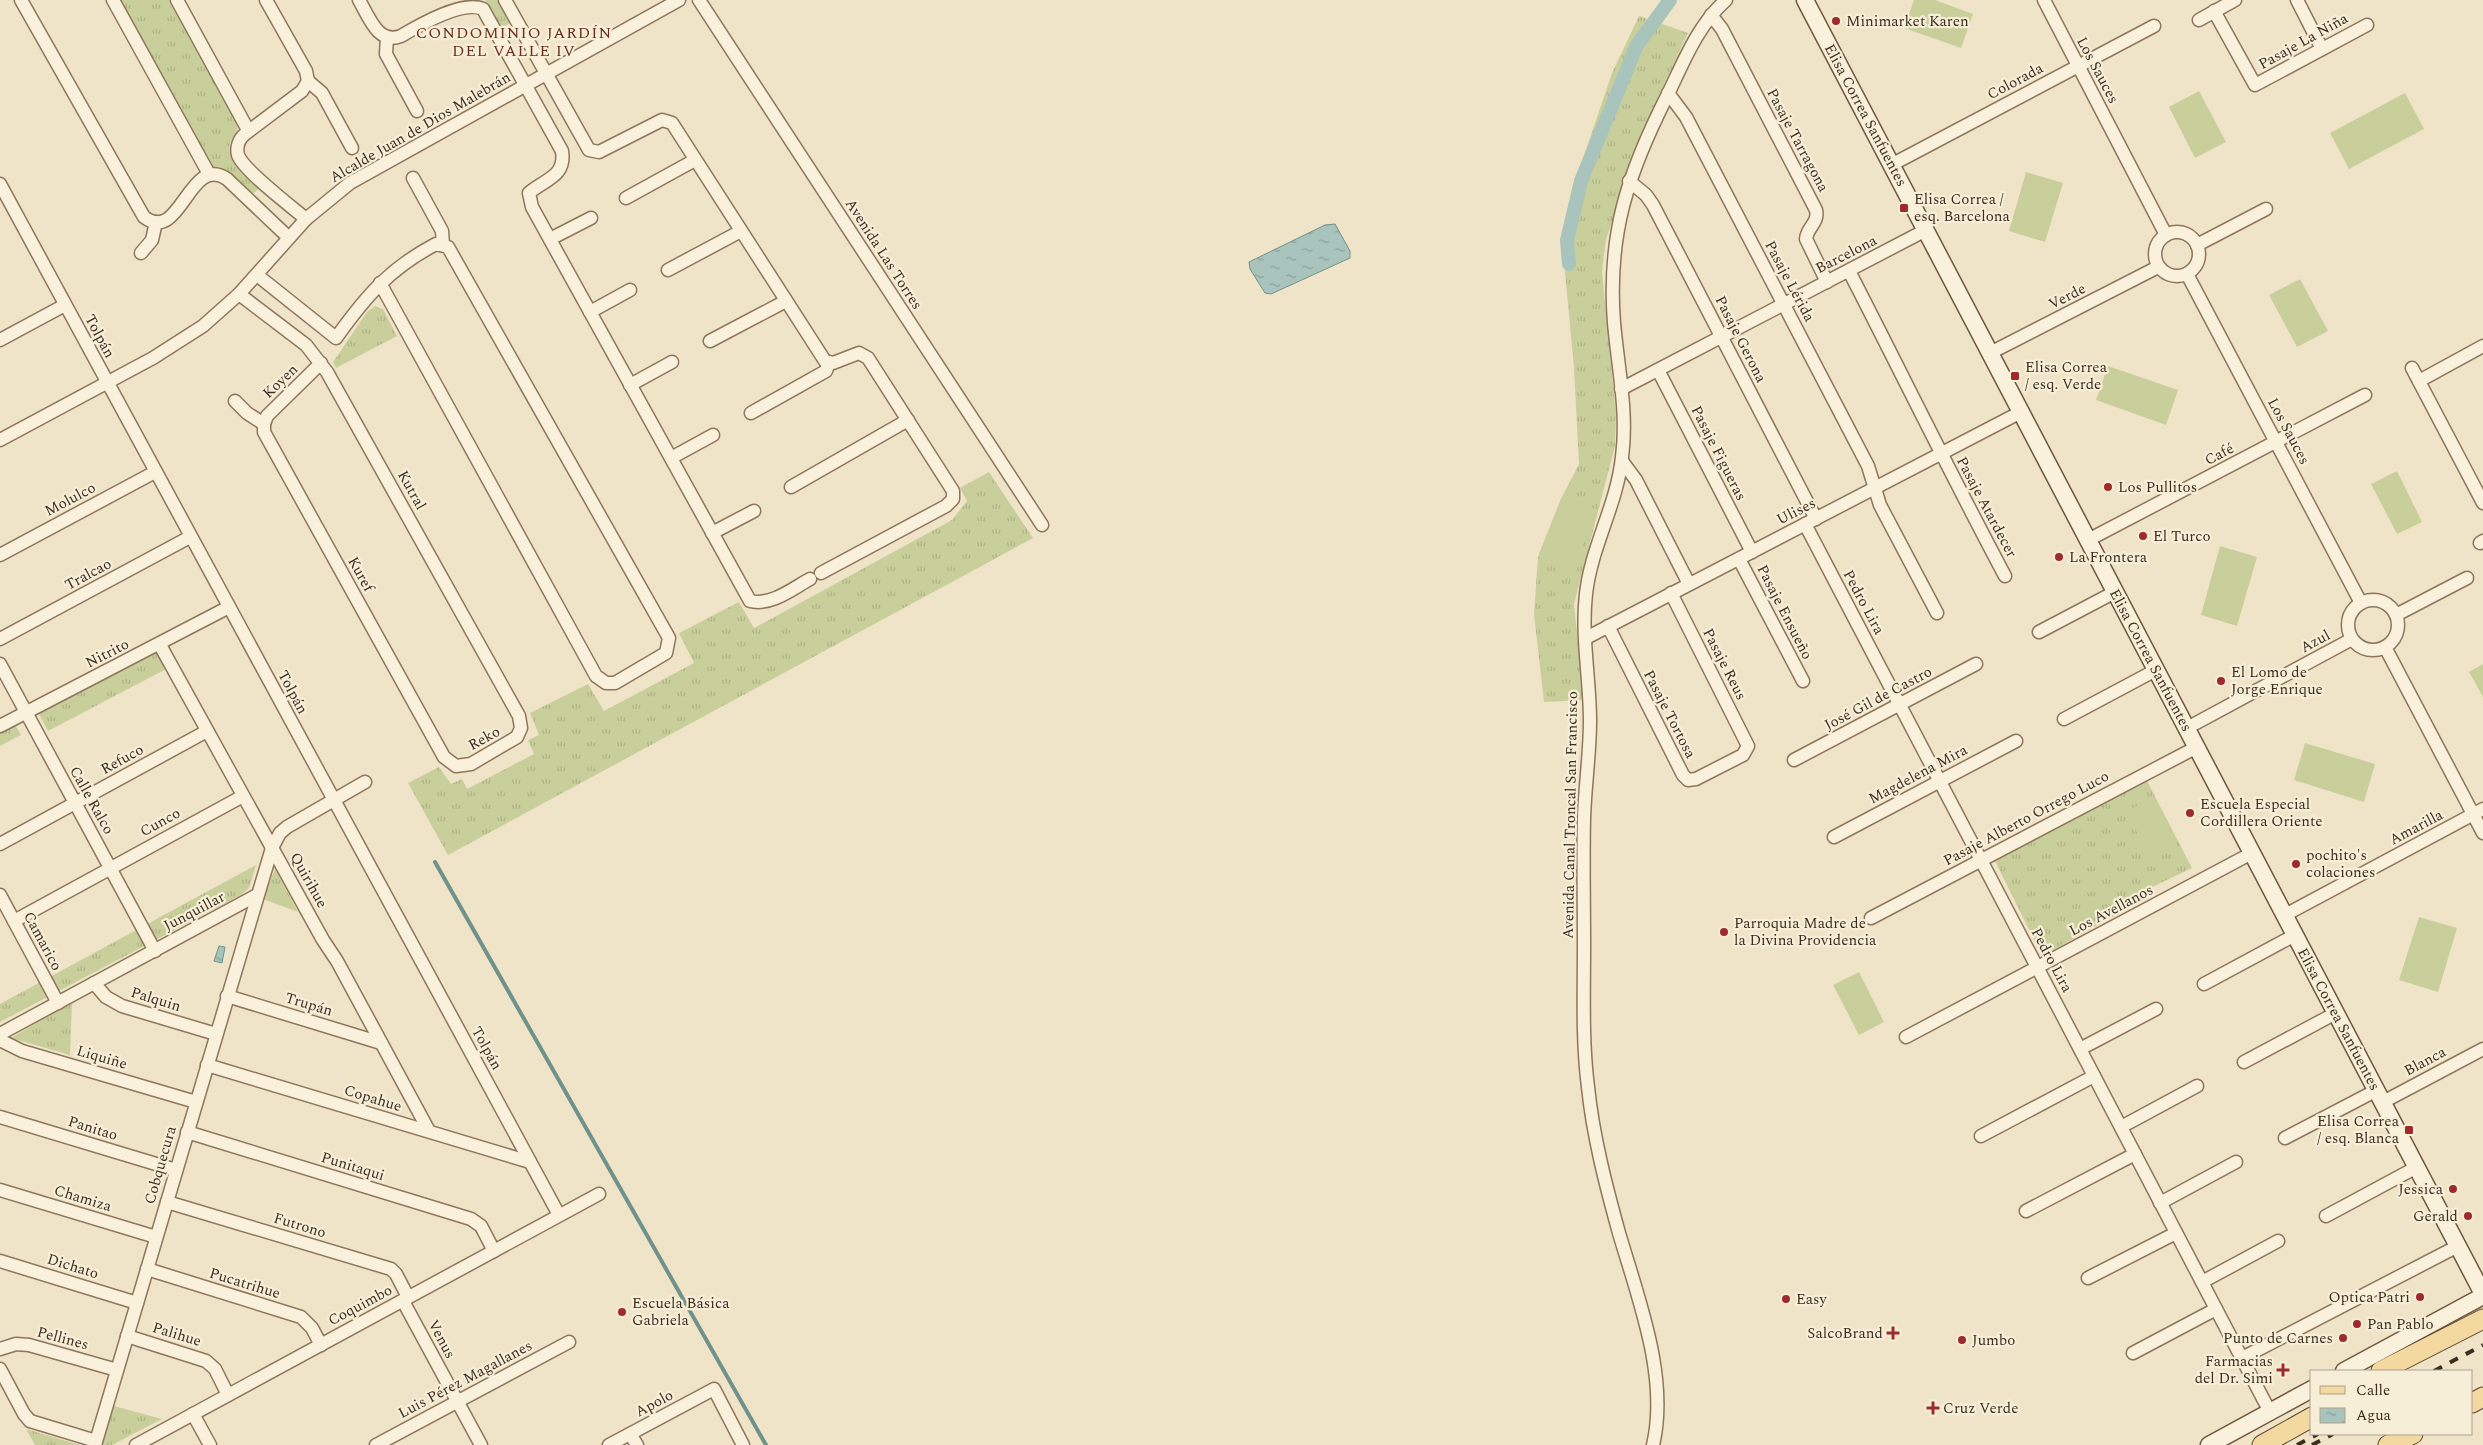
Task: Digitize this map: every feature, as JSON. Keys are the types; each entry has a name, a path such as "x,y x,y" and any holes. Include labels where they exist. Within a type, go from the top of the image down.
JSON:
{"main road":[{"path":"2383,1370 2483,1319"},
{"path":"2262,1445 2310,1418"},
{"path":"2388,1445 2410,1439"}],"street":[{"path":"21,0 140,212 148,220 156,222 169,218 201,179 209,174 219,175 227,179 288,237"},
{"path":"113,0 209,174"},
{"path":"177,0 248,130"},
{"path":"266,0 306,71 308,81 322,93 352,148"},
{"path":"359,0 376,29 387,37 401,36 451,3 470,1 483,9 562,151 563,166 553,178 530,193 532,207 750,601 760,603 770,601 810,579"},
{"path":"505,0 589,150 599,152 662,120 672,123 825,361 833,363 860,353 868,358 953,491 953,499 946,506 821,572"},
{"name":"Alcalde Juan de Dios Malebrán","path":"0,440 187,338 239,294 288,237 334,194 365,174 678,0"},
{"name":"Avenida Las Torres","path":"699,0 1042,525"},
{"name":"Avenida Canal Troncal San Francisco","path":"1653,1445 1656,1412 1652,1358 1644,1314 1612,1208 1600,1155 1588,1091 1584,1047 1584,817 1590,723 1585,599 1591,565 1615,491 1622,461 1624,421 1614,321 1613,266 1617,227 1629,181 1643,144 1696,38 1711,16 1726,0"},
{"name":"Elisa Correa Sanfuentes","path":"1805,0 2483,1295"},
{"name":"Los Sauces","path":"2044,0 2166,234"},
{"path":"2199,20 2235,0"},
{"path":"2297,0 2322,49"},
{"name":"Pasaje La Niña","path":"2214,11 2255,85 2367,25"},
{"name":"Pasaje Tarragona","path":"1711,16 1726,38 1816,210 1816,221 1808,231 1806,239 1827,282"},
{"name":"Colorada","path":"1892,165 2154,26"},
{"path":"387,37 386,54 418,111"},
{"path":"306,219 242,162 238,153 238,145 241,137 248,130 302,91 308,81"},
{"name":"Pasaje Lérida","path":"1668,93 1686,117 1868,466 1880,505 1937,613"},
{"path":"626,198 695,160"},
{"path":"413,178 442,232 443,244"},
{"name":"Pasaje Gerona","path":"1629,181 1646,195 1653,206 1721,337 1810,521"},
{"name":"Tolpán","path":"0,184 190,537 560,1215"},
{"path":"2197,245 2266,209"},
{"path":"550,240 591,218"},
{"path":"141,253 152,240 156,222"},
{"name":"Barcelona","path":"1621,389 1926,230"},
{"path":"668,270 741,231"},
{"path":"2182,232 2194,239 2197,245 2198,259 2196,266 2187,274 2174,277 2162,272 2158,267 2154,250 2166,234 2182,232"},
{"path":"257,275 336,338 354,313 380,283 406,260 436,244 443,244 448,247 669,638 666,654 615,683 606,683 596,676 380,283"},
{"name":"Verde","path":"1990,353 2158,267"},
{"path":"1849,271 1941,454"},
{"name":"Los Sauces","path":"2187,274 2361,603"},
{"path":"590,312 630,290"},
{"name":"Kutral","path":"239,294 306,345 321,363 519,716 521,728"},
{"path":"710,341 786,301"},
{"path":"0,340 65,305"},
{"path":"2418,381 2483,346"},
{"path":"630,385 672,362"},
{"path":"751,413 826,371 829,362"},
{"name":"Koyen","path":"264,424 269,413 321,363"},
{"path":"2412,368 2483,504"},
{"name":"Pasaje Figueras","path":"1658,370 1752,552"},
{"name":"Café","path":"2088,540 2366,395"},
{"path":"235,401 247,413 264,424"},
{"name":"Ulises","path":"1586,638 2021,412"},
{"path":"791,487 908,420"},
{"name":"Kuref","path":"264,424 266,436 440,749 448,761 456,766"},
{"path":"671,458 713,435"},
{"name":"Pasaje Atardecer","path":"1941,454 2005,576"},
{"path":"1622,461 1636,480 1689,584"},
{"name":"Molulco","path":"0,555 155,472"},
{"path":"712,533 754,511"},
{"name":"Pedro Lira","path":"1810,521 1899,705 2270,1412"},
{"name":"Tralcao","path":"0,639 190,537"},
{"name":"Pasaje Ensueño","path":"1739,558 1803,682"},
{"path":"2396,615 2467,578"},
{"path":"2039,632 2115,592"},
{"name":"Pasaje Reus","path":"1671,593 1747,743 1748,749"},
{"path":"2373,600 2385,603 2396,615 2397,632 2392,642 2385,647 2374,650 2366,649 2352,639 2348,624 2351,613 2361,603 2373,600"},
{"name":"Nitrito","path":"0,726 160,645 229,607"},
{"name":"Pasaje Tortosa","path":"1608,626 1685,778 1690,780 1696,779 1743,755 1748,749"},
{"name":"Azul","path":"2187,728 2352,639"},
{"name":"Quirihue","path":"160,645 429,1132"},
{"path":"2385,647 2478,812 2483,833"},
{"name":"Calle Ralco","path":"0,664 155,950"},
{"name":"José Gil de Castro","path":"1794,760 1976,664"},
{"path":"2064,719 2156,670"},
{"name":"Reko","path":"456,766 471,764 513,741 521,728"},
{"name":"Refuco","path":"0,844 207,731"},
{"name":"Magdelena Mira","path":"1834,837 2016,741"},
{"name":"Pasaje Alberto Orrego Luco","path":"1871,918 2196,747"},
{"path":"257,895 272,848 280,833 333,799 364,782"},
{"name":"Cunco","path":"14,921 243,796"},
{"name":"Amarilla","path":"2285,915 2478,812"},
{"name":"Los Avellanos","path":"1906,1037 2252,853"},
{"name":"Camarico","path":"0,895 58,1003"},
{"name":"Junquillar","path":"0,1034 257,895"},
{"name":"Cobquecura","path":"95,1443 257,895"},
{"path":"2204,984 2295,935"},
{"name":"Palquin","path":"94,983 106,997 122,1006 216,1034"},
{"name":"Trupán","path":"228,996 381,1043"},
{"path":"2080,1049 2156,1009"},
{"path":"2244,1062 2336,1013"},
{"name":"Liquiñe","path":"0,1040 22,1051 196,1102"},
{"name":"Blanca","path":"2284,1138 2483,1049"},
{"name":"Copahue","path":"207,1065 530,1162"},
{"path":"1980,1136 2094,1076"},
{"path":"2121,1127 2197,1086"},
{"name":"Panitao","path":"0,1117 176,1170"},
{"name":"Punitaqui","path":"187,1132 471,1219 481,1226 494,1251"},
{"path":"2026,1211 2135,1154"},
{"path":"2160,1203 2236,1162"},
{"path":"2326,1216 2417,1167"},
{"name":"Chamiza","path":"0,1190 156,1237"},
{"name":"Coquimbo","path":"136,1445 599,1194"},
{"name":"Futrono","path":"167,1202 391,1269 396,1274 405,1299"},
{"path":"2088,1278 2176,1233"},
{"path":"2202,1282 2278,1241"},
{"path":"2242,1358 2458,1246"},
{"name":"Dichato","path":"0,1261 137,1303"},
{"name":"Pucatrihue","path":"147,1269 301,1317 312,1328 321,1344"},
{"path":"2346,1370 2483,1295"},
{"name":"Venus","path":"405,1299 481,1445"},
{"path":"2134,1353 2216,1309"},
{"name":"Palihue","path":"127,1336 206,1361 215,1369 228,1395"},
{"name":"Luis Pérez Magallanes","path":"376,1445 569,1342"},
{"name":"Pellines","path":"0,1349 16,1344 29,1346 117,1370"},
{"path":"0,1369 28,1419 95,1443"},
{"name":"Apolo","path":"609,1445 633,1439 714,1389 743,1445"},
{"path":"2209,1445 2310,1390"},
{"path":"193,1414 210,1445"}],"green space":[{"path":"117,0 172,0 239,125 230,143 231,157 244,174 260,187 253,194 227,171 210,166"},
{"path":"485,0 498,0 510,23 502,28"},
{"path":"1914,0 1935,0 1973,14 1961,48 1904,28"},
{"path":"1639,16 1688,33 1649,117 1606,239 1602,272 1616,415 1615,446 1574,604 1584,700 1544,702 1534,614 1538,557 1561,499 1579,464 1574,368 1562,240 1574,185 1612,73"},
{"path":"2199,91 2226,142 2195,158 2169,107"},
{"path":"2405,93 2424,129 2349,169 2330,133"},
{"path":"2026,172 2063,183 2045,242 2009,231"},
{"path":"2300,279 2328,331 2297,347 2269,295"},
{"path":"375,306 383,309 397,336 336,368 333,362 367,312"},
{"path":"2108,366 2178,390 2166,425 2096,400"},
{"path":"2397,471 2422,522 2397,534 2371,484"},
{"path":"989,472 1033,538 448,855 408,783 439,767 451,784 462,779 467,789 534,754 528,740 539,735 530,713 588,684 604,711 694,663 679,633 739,602 754,628 952,520 967,501 960,488"},
{"path":"1561,499 1595,512 1573,571 1538,557"},
{"path":"2220,546 2257,557 2237,626 2201,615"},
{"path":"212,609 218,619 161,649 170,667 48,731 34,705"},
{"path":"2483,664 2483,697 2469,672"},
{"path":"11,717 21,735 0,746 0,723"},
{"path":"2305,743 2375,764 2364,802 2294,780"},
{"path":"2147,781 2192,868 2123,901 2123,911 2042,956 1995,861"},
{"path":"2153,798 2178,846 2151,860 2126,811"},
{"path":"256,865 249,888 241,895 0,1022 0,1004"},
{"path":"275,869 298,912 263,899"},
{"path":"2419,917 2457,928 2438,992 2399,980"},
{"path":"1859,972 1884,1022 1859,1035 1833,985"},
{"path":"72,1002 70,1055 11,1038"},
{"path":"114,1406 162,1419 112,1445 101,1445"},
{"path":"26,1429 80,1445 35,1445"}],"water":[{"path":"1335,224 1350,251 1350,258 1271,294 1265,293 1250,269 1249,262 1325,225"},
{"path":"219,946 225,947 222,963 214,961"}],"waterway":[{"path":"1569,264 1567,240 1581,181 1637,45 1670,0"},
{"path":"435,862 766,1445"}],"railway":[{"path":"2436,1370 2483,1345"},
{"path":"2297,1445 2316,1435"},
{"path":"2312,1445 2331,1435"}],"place":[{"name":"Minimarket Karen","path":"1836,21"},
{"name":"Elisa Correa / esq. Barcelona","path":"1904,208"},
{"name":"Elisa Correa / esq. Verde","path":"2015,376"},
{"name":"Los Pullitos","path":"2108,487"},
{"name":"El Turco","path":"2143,536"},
{"name":"La Frontera","path":"2059,557"},
{"name":"El Lomo de Jorge Enrique","path":"2221,681"},
{"name":"Escuela Especial Cordillera Oriente","path":"2190,813"},
{"name":"pochito's colaciones","path":"2296,864"},
{"name":"Parroquia Madre de la Divina Providencia","path":"1724,932"},
{"name":"Elisa Correa / esq. Blanca","path":"2409,1130"},
{"name":"Jessica","path":"2453,1189"},
{"name":"Gerald","path":"2468,1216"},
{"name":"Optica Patri","path":"2420,1297"},
{"name":"Easy","path":"1786,1299"},
{"name":"Escuela Básica Gabriela","path":"622,1312"},
{"name":"Pan Pablo","path":"2357,1324"},
{"name":"SalcoBrand","path":"1893,1333"},
{"name":"Punto de Carnes","path":"2343,1338"},
{"name":"Jumbo","path":"1962,1340"},
{"name":"Farmacias del Dr. Simi","path":"2283,1370"},
{"name":"Cruz Verde","path":"1933,1408"}],"district":[{"name":"CONDOMINIO JARDÍN DEL VALLE IV","path":"514,41"}]}
